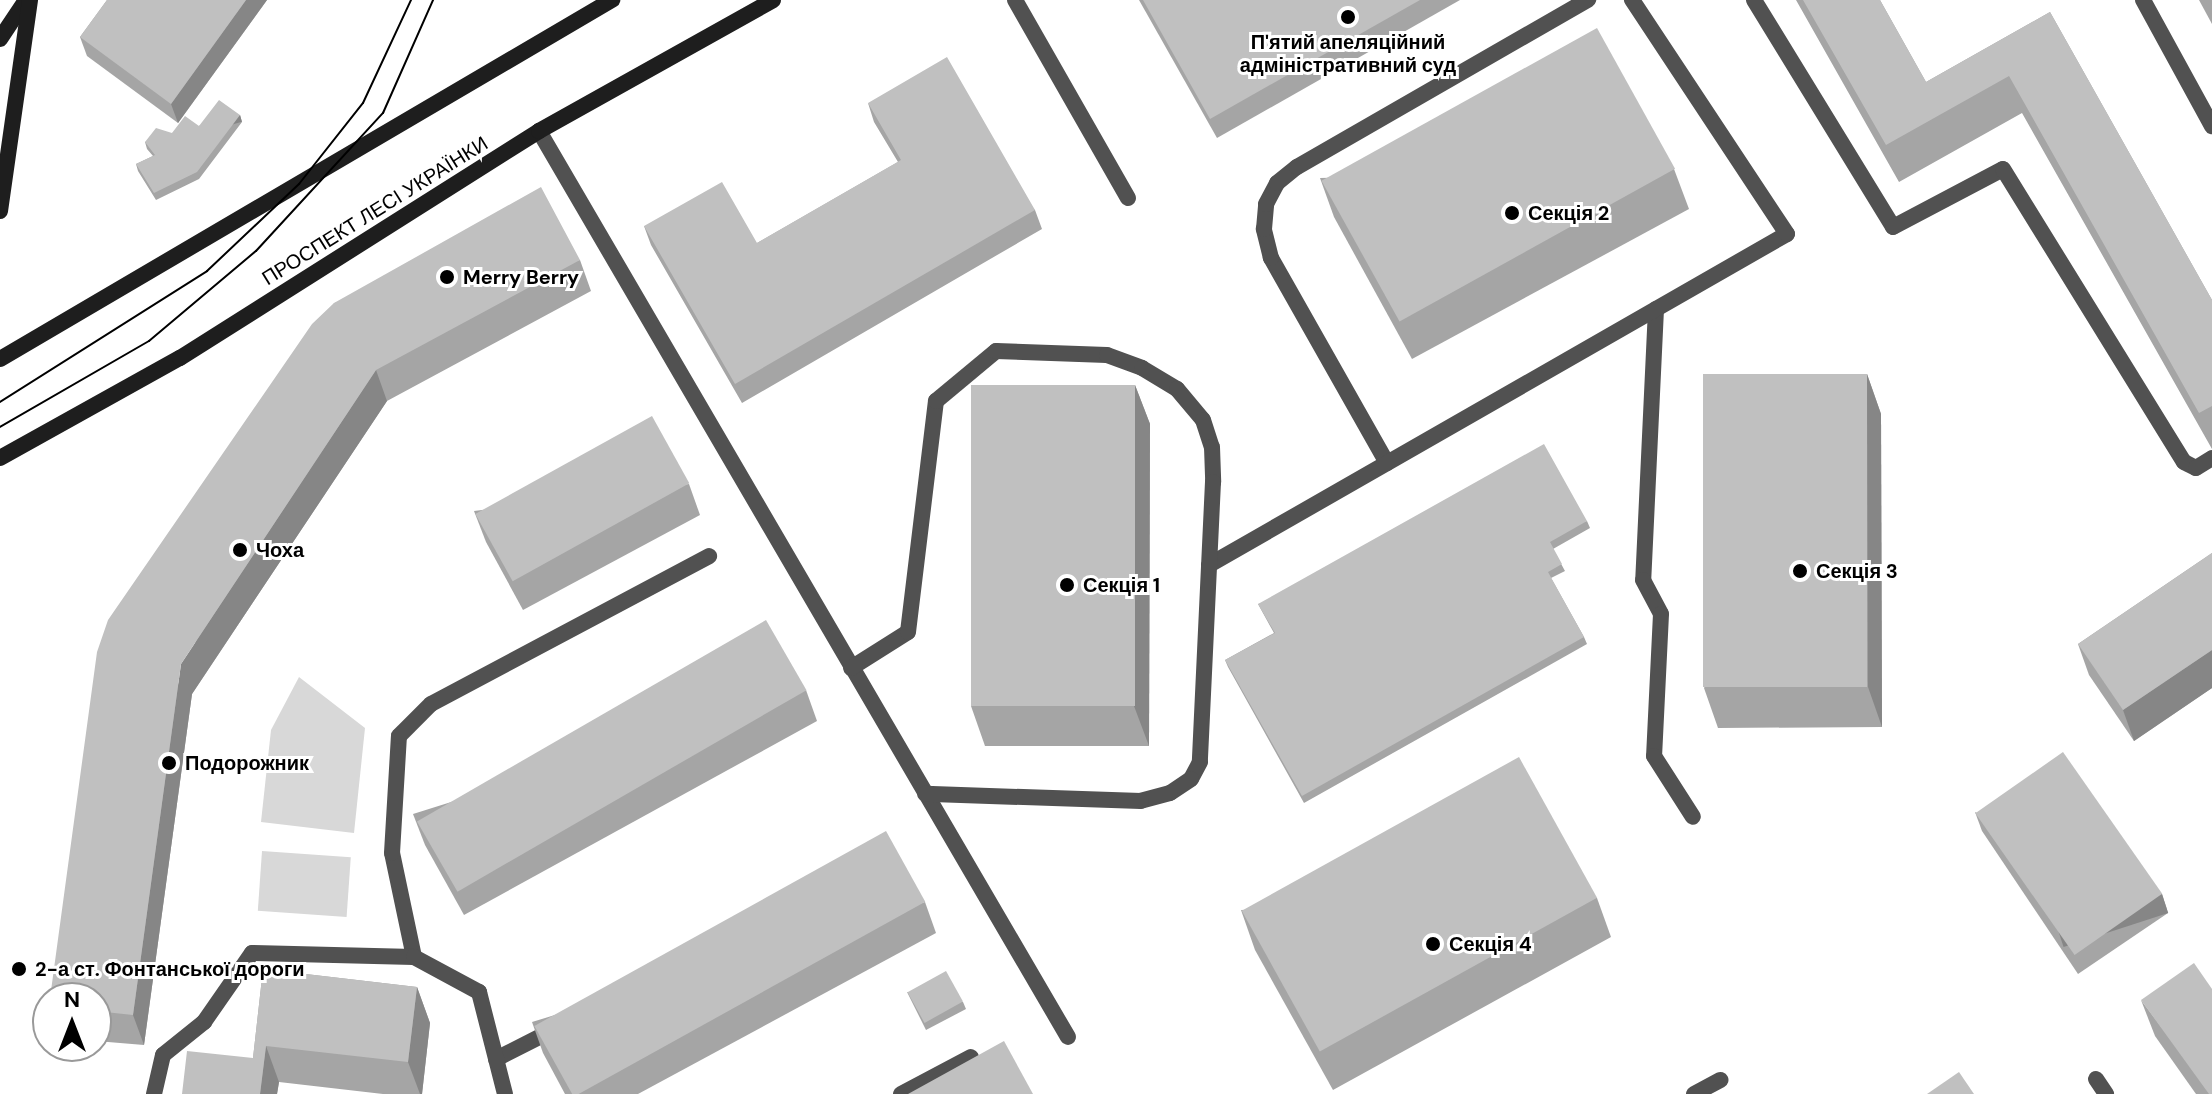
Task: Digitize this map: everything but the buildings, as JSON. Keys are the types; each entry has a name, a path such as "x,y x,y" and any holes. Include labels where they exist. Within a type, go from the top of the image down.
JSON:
{"main road":[{"path":"0,39 28,0"},
{"path":"0,211 28,0"},
{"path":"0,359 612,0"},
{"name":"ПРОСПЕКТ ЛЕСІ УКРАЇНКИ","path":"0,458 180,358 539,131 773,0"}],"street":[{"path":"1015,0 1128,198"},
{"path":"1209,565 1787,234 1632,0"},
{"path":"1754,0 1893,227 2003,169 2184,462 2196,468 2212,458"},
{"path":"2143,0 2207,105 2212,126"},
{"path":"1387,463 1271,258 1264,229 1266,204 1277,183 1297,167 1579,2"},
{"path":"539,131 1068,1037"},
{"path":"1656,309 1643,580 1661,614 1654,756 1693,817"},
{"path":"851,668 908,632 936,401 996,351 1107,355 1142,368 1177,389 1203,420 1212,447 1209,565 1200,762 1191,779 1170,793 1141,801 925,794"},
{"path":"414,957 392,853 399,736 431,704 709,556"},
{"path":"154,1094 163,1055 204,1022 252,953 414,957 479,992 505,1094"},
{"path":"496,1059 566,1023"},
{"path":"901,1094 971,1057"},
{"path":"2096,1079 2106,1094"},
{"path":"1694,1094 1720,1080"}],"shaded area":[{"path":"299,677 365,728 354,833 261,822 271,730"},
{"path":"262,851 351,857 347,917 258,911"}],"tram line":[{"path":"0,402 207,271 299,184 363,103 411,0"},
{"path":"0,427 149,341 256,251 383,113 433,0"}],"place":[{"name":"П'ятий апеляційний адміністративний суд","path":"1348,17"},
{"name":"Секція 2","path":"1512,213"},
{"name":"Merry Berry","path":"447,277"},
{"name":"Чоха","path":"240,550"},
{"name":"Секція 3","path":"1800,571"},
{"name":"Секція 1","path":"1067,585"},
{"name":"Подорожник","path":"169,763"},
{"name":"Секція 4","path":"1433,944"},
{"name":"2-а ст. Фонтанської дороги","path":"19,969"}]}
